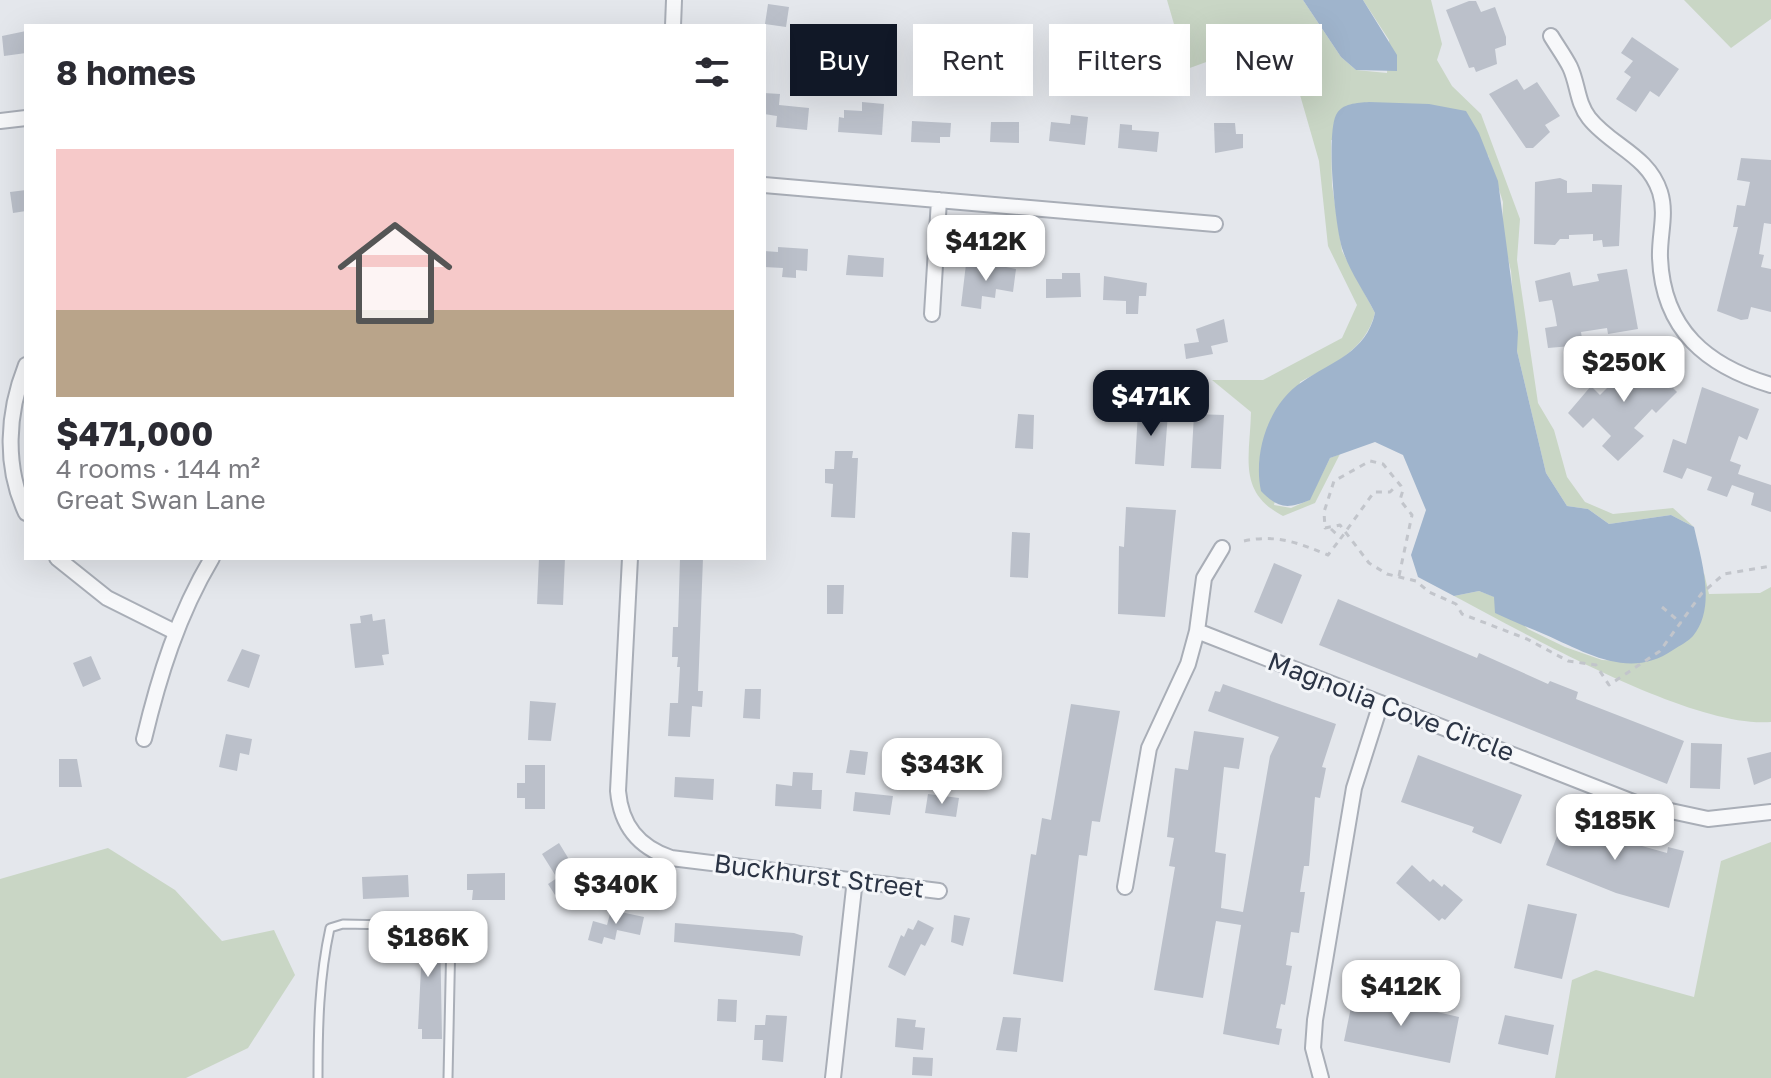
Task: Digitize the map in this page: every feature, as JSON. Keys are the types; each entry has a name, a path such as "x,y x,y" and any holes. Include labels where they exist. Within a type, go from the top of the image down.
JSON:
{"street":[{"path":"673,24 674,0"},
{"path":"1551,36 1571,70 1580,103 1589,118 1646,166 1660,191 1664,220 1660,257 1665,292 1682,329 1703,354 1734,374 1771,385"},
{"path":"0,121 24,118"},
{"path":"766,185 1215,224"},
{"path":"932,314 939,200"},
{"path":"24,371 13,406 10,431 15,483 24,508"},
{"path":"1125,887 1149,748 1180,683 1197,631 1204,578 1222,548"},
{"path":"60,560 107,598 175,632"},
{"path":"144,739 175,632 190,594 211,560"},
{"name":"Buckhurst Street","path":"630,560 618,791 619,806 631,831 643,845 671,858 939,891"},
{"name":"Magnolia Cove Circle","path":"1197,631 1660,811 1708,819 1771,812"},
{"path":"1321,1078 1313,1048 1315,1020 1354,788 1381,703"},
{"path":"833,1078 855,879"}],"lane":[{"path":"318,1078 318,1021 330,928 343,924 392,925 441,917 448,920 451,935 448,1078"}],"path":[{"path":"1341,538 1322,523 1334,481 1377,460 1403,490 1400,500"},
{"path":"1390,492 1397,485"},
{"path":"1244,541 1265,536 1293,541 1328,555 1374,492 1390,492 1412,515 1399,576"},
{"path":"1331,529 1340,525 1369,563 1416,581 1429,592 1456,604 1462,614 1527,639 1576,664 1596,665 1609,685 1660,651 1724,574 1771,566"},
{"path":"1662,607 1681,623"}],"green space":[{"path":"1167,0 1303,0 1319,24 1206,24 1206,62 1190,68 1190,24 1174,24"},
{"path":"1363,0 1431,0 1442,44 1437,60 1452,86 1481,114 1520,219 1517,260 1538,403 1554,430 1567,477 1585,502 1613,514 1673,508 1694,527 1671,515 1609,524 1588,509 1567,506 1546,473 1517,351 1511,271 1502,234 1503,202 1488,155 1331,140 1332,185 1342,251 1375,313 1364,337 1355,347 1335,363 1300,382 1274,505 1291,508 1309,500 1330,458 1340,454 1315,503 1283,516 1268,506 1258,496 1249,472 1251,412 1212,380 1263,380 1342,338 1357,305 1328,246 1319,161 1300,96 1322,96 1322,28 1341,57 1356,70 1387,73 1389,40"},
{"path":"1684,0 1771,0 1771,19 1731,48"},
{"path":"1704,573 1709,594 1760,593 1771,587 1771,722 1738,720 1699,711 1655,695 1565,654 1454,596 1479,591 1495,597 1528,629 1565,647 1602,660 1640,662 1704,609"},
{"path":"1771,842 1771,1078 1555,1078 1572,980 1596,970 1694,997 1721,861"},
{"path":"108,848 175,890 222,941 274,930 295,975 248,1048 186,1078 0,1078 0,879"}],"water":[{"path":"1303,0 1363,0 1397,55 1397,71 1356,70 1341,57 1322,24"},
{"path":"1369,102 1429,104 1466,111 1479,133 1498,181 1518,332 1517,351 1546,473 1567,506 1588,509 1609,524 1671,515 1694,527 1705,583 1704,611 1691,638 1657,659 1625,663 1593,656 1495,613 1494,597 1479,591 1454,596 1418,577 1411,555 1426,510 1403,455 1375,442 1330,458 1310,500 1284,506 1261,491 1261,446 1280,403 1302,382 1356,347 1371,327 1375,313 1343,251 1332,161 1336,115 1346,106"}],"building":[{"path":"1476,1 1481,12 1495,7 1506,37 1506,45 1495,49 1497,64 1476,72 1474,67 1469,68 1446,10"},
{"path":"768,4 789,7 786,27 765,24"},
{"path":"24,31 24,53 4,56 2,36"},
{"path":"1632,37 1679,69 1659,97 1650,91 1636,112 1616,99 1631,77 1624,72 1633,61 1621,53"},
{"path":"1517,79 1524,90 1537,82 1560,116 1545,125 1550,132 1533,148 1526,148 1489,94"},
{"path":"766,93 780,94 779,105 809,108 807,130 776,127 777,116 766,114"},
{"path":"862,102 884,104 882,135 838,132 839,117 844,118 844,110 862,111"},
{"path":"1071,115 1088,117 1085,145 1049,141 1051,122 1070,124"},
{"path":"912,121 951,123 950,137 940,137 940,143 911,142"},
{"path":"991,122 1019,122 1019,143 990,142"},
{"path":"1214,123 1235,123 1236,134 1243,134 1243,148 1215,153"},
{"path":"1120,124 1132,125 1132,130 1159,132 1157,152 1118,148"},
{"path":"1741,158 1771,160 1771,224 1764,223 1759,254 1764,255 1761,267 1771,269 1771,312 1751,307 1748,319 1741,320 1717,311 1738,227 1733,227 1737,205 1745,206 1750,182 1737,180"},
{"path":"1560,178 1567,181 1567,193 1592,192 1592,184 1622,185 1619,246 1603,247 1602,240 1593,241 1593,234 1569,235 1569,239 1560,239 1555,245 1534,244 1535,182"},
{"path":"24,190 24,211 13,213 10,192"},
{"path":"778,247 808,249 807,271 796,270 796,278 782,277 783,268 766,267 766,251 778,252"},
{"path":"848,255 884,258 883,277 846,275"},
{"path":"981,262 1016,269 1013,292 996,289 995,298 982,296 981,309 961,306 966,264 980,266"},
{"path":"1627,269 1638,329 1608,334 1607,328 1581,332 1583,345 1548,348 1545,328 1557,326 1555,314 1552,300 1539,302 1535,281 1570,272 1573,286 1599,281 1597,274"},
{"path":"1062,273 1080,273 1081,297 1046,298 1046,279 1062,279"},
{"path":"1104,276 1147,283 1146,296 1139,296 1138,314 1126,314 1126,301 1103,300"},
{"path":"1224,319 1228,342 1211,346 1213,354 1186,359 1184,344 1199,342 1196,329"},
{"path":"1635,350 1677,392 1656,413 1652,409 1634,428 1644,436 1618,461 1602,446 1611,436 1593,418 1583,428 1568,413 1591,386 1600,395 1618,377 1613,372"},
{"path":"1702,387 1759,409 1747,440 1739,436 1730,461 1741,465 1738,474 1771,485 1771,512 1751,505 1754,493 1732,485 1727,497 1707,490 1712,477 1687,468 1682,479 1663,472 1673,439 1686,444"},
{"path":"1138,411 1168,413 1164,466 1135,464"},
{"path":"1018,414 1034,415 1033,449 1015,448"},
{"path":"1194,414 1224,415 1221,469 1191,468"},
{"path":"835,451 853,451 852,458 858,458 855,518 831,517 833,484 825,483 825,469 834,469"},
{"path":"1126,507 1176,510 1165,617 1118,614 1119,546 1124,547"},
{"path":"1012,532 1030,533 1028,578 1010,577"},
{"path":"539,560 565,560 563,605 537,604"},
{"path":"680,560 703,560 698,691 703,691 702,707 692,706 690,737 668,736 670,703 678,703 680,667 677,667 678,657 672,657 673,627 678,627"},
{"path":"1274,563 1302,575 1282,624 1254,612"},
{"path":"827,585 844,585 843,614 827,614"},
{"path":"1338,599 1477,658 1479,653 1548,684 1550,681 1578,692 1576,699 1684,741 1667,784 1319,645"},
{"path":"372,614 373,621 385,619 389,654 382,655 384,665 355,668 350,624 361,623 360,616"},
{"path":"242,649 260,655 249,688 227,681"},
{"path":"91,656 101,679 83,687 73,663"},
{"path":"1223,684 1336,724 1322,767 1326,768 1320,798 1315,797 1309,866 1304,866 1300,892 1305,892 1299,933 1291,932 1286,965 1292,966 1285,1005 1281,1004 1276,1028 1282,1029 1279,1045 1223,1034 1241,925 1216,921 1203,998 1154,990 1175,867 1169,866 1174,838 1167,837 1175,768 1188,770 1194,731 1244,738 1239,769 1224,767 1215,852 1226,854 1221,908 1243,912 1270,756 1279,737 1208,711 1215,691 1220,692"},
{"path":"745,689 761,689 760,719 743,718"},
{"path":"530,701 556,703 551,741 528,740"},
{"path":"1071,704 1120,711 1100,822 1092,821 1087,856 1079,855 1063,982 1013,974 1031,854 1036,855 1042,818 1051,820"},
{"path":"226,734 252,739 249,755 240,753 237,771 219,767"},
{"path":"1691,743 1722,744 1720,789 1690,788"},
{"path":"850,750 868,752 865,775 846,773"},
{"path":"1771,752 1771,778 1754,785 1747,758"},
{"path":"1418,755 1522,795 1501,844 1472,832 1474,827 1401,802"},
{"path":"59,759 77,759 82,787 59,787"},
{"path":"525,765 545,765 545,809 525,809 525,798 517,798 517,783 525,783"},
{"path":"793,772 813,773 812,790 822,790 821,809 775,806 776,784 792,786"},
{"path":"675,777 714,779 713,800 674,797"},
{"path":"855,792 893,796 890,815 853,811"},
{"path":"928,794 959,798 956,817 925,813"},
{"path":"1567,810 1581,816 1579,823 1643,841 1642,846 1667,853 1668,847 1684,851 1669,908 1616,893 1546,865"},
{"path":"559,843 581,879 555,895 548,884 557,878 542,854"},
{"path":"1412,865 1430,882 1433,879 1442,887 1444,884 1463,900 1445,920 1442,918 1439,921 1396,883"},
{"path":"505,873 505,900 472,900 473,890 467,890 467,874"},
{"path":"408,875 409,897 363,899 362,877"},
{"path":"1528,904 1577,914 1562,979 1514,968"},
{"path":"611,910 644,917 640,935 617,930 615,940 604,937 602,944 588,940 593,921 607,925"},
{"path":"954,915 970,918 963,946 951,942"},
{"path":"918,920 934,928 925,946 921,944 905,976 888,967 901,935 904,937 908,928 913,930"},
{"path":"675,923 794,933 803,936 800,956 674,942"},
{"path":"411,928 440,930 442,1039 422,1039 422,1029 418,1029 422,948 398,945 398,931"},
{"path":"1354,993 1459,1017 1450,1063 1344,1041"},
{"path":"718,999 737,1000 736,1022 717,1021"},
{"path":"766,1015 787,1016 783,1062 762,1060 763,1040 754,1040 755,1025 765,1025"},
{"path":"1505,1015 1554,1025 1548,1055 1498,1044"},
{"path":"1003,1017 1021,1018 1017,1052 996,1050"},
{"path":"897,1018 916,1020 915,1027 925,1028 923,1050 895,1047"},
{"path":"913,1057 933,1058 932,1076 912,1075"}]}
